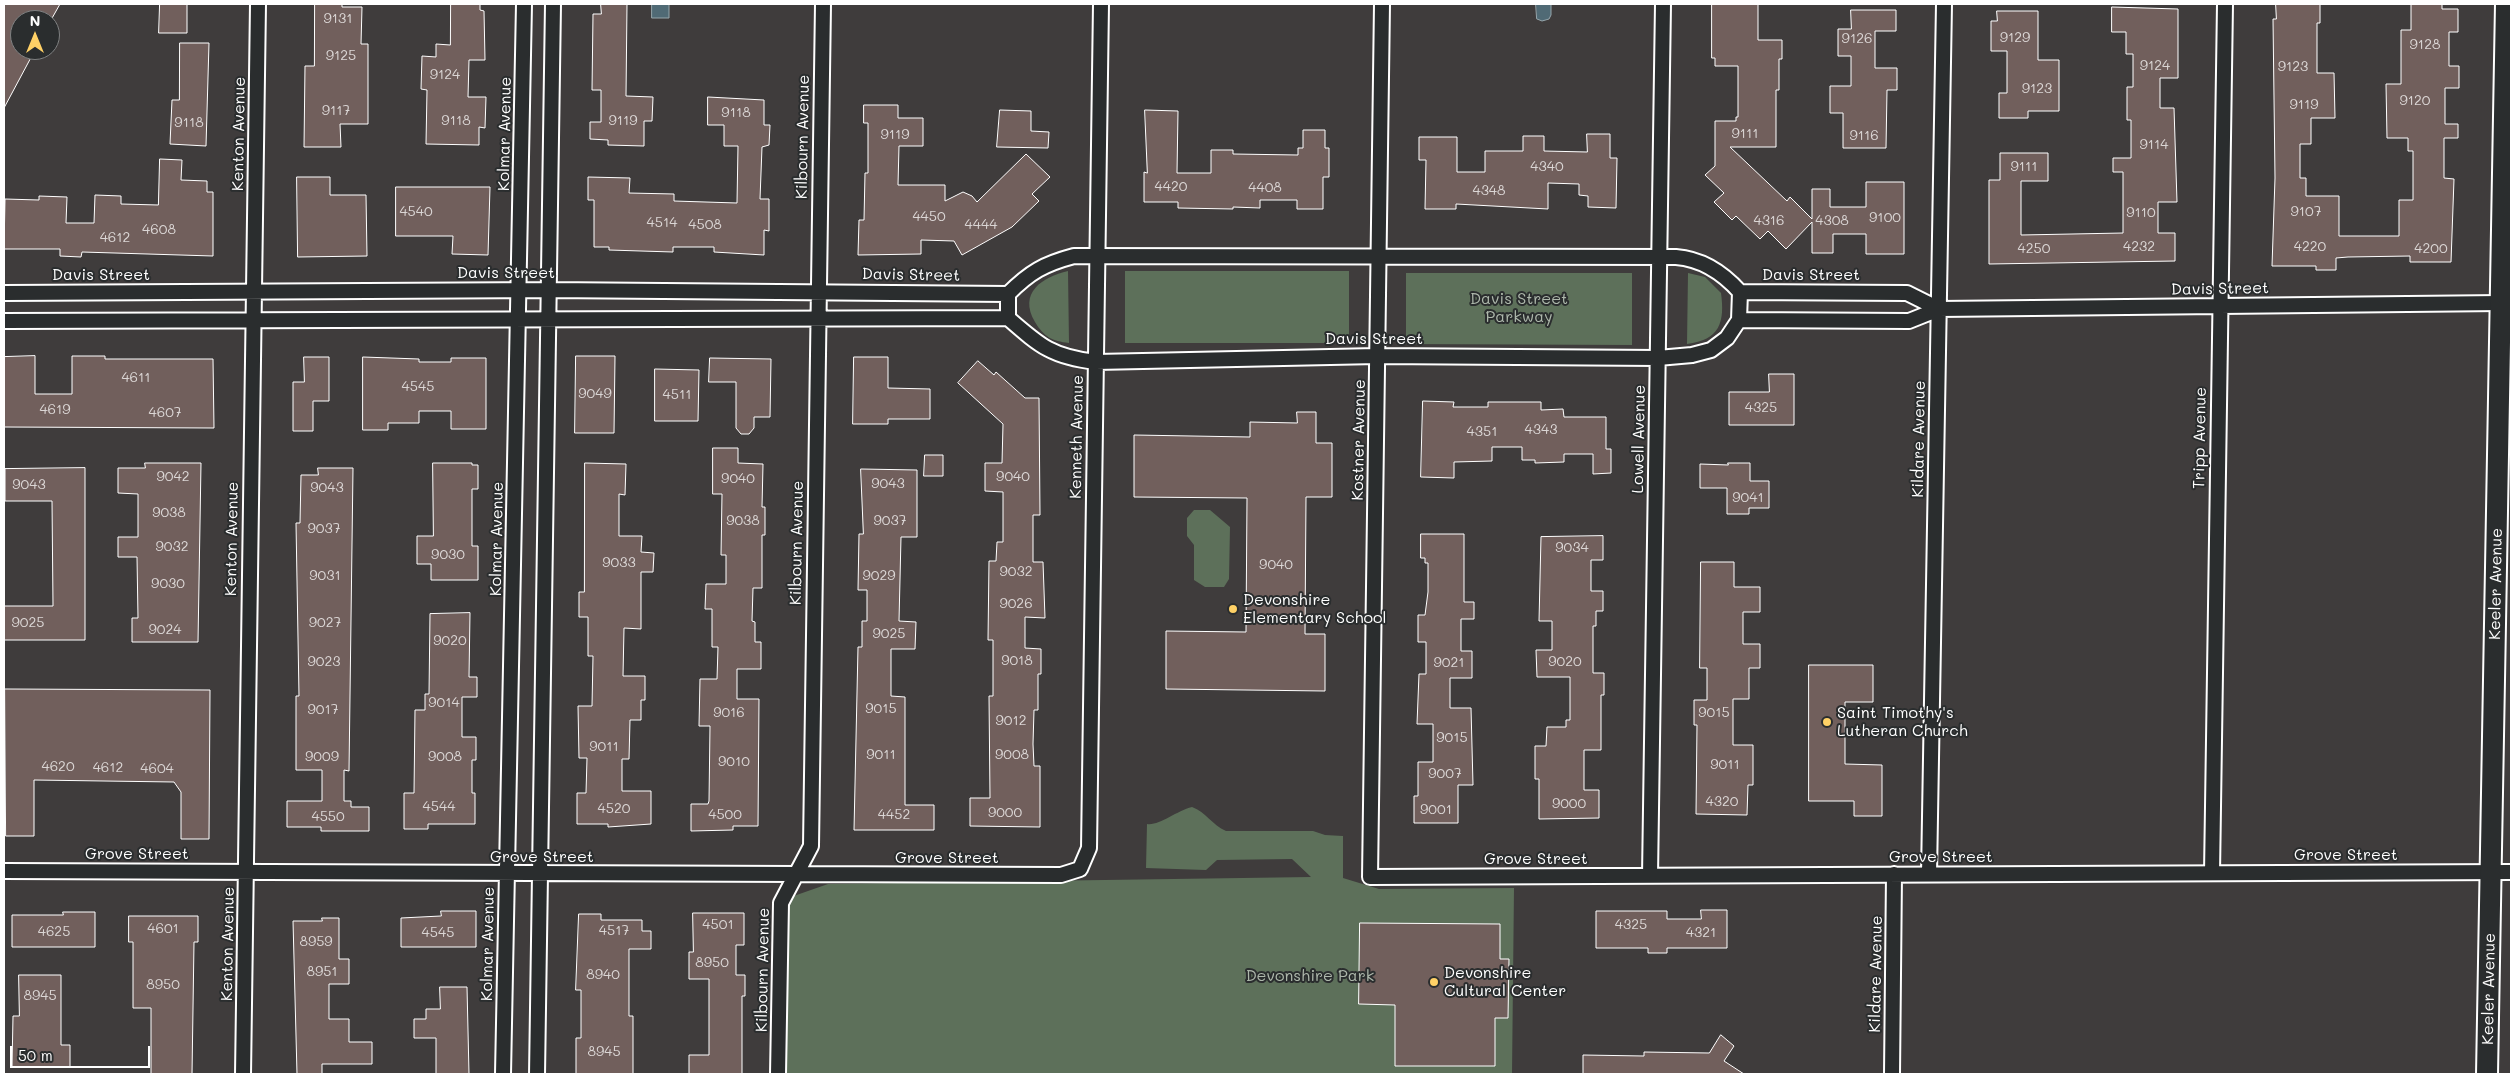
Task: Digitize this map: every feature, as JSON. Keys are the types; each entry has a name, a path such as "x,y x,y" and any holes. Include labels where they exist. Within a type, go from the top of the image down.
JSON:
{"street":[{"name":"Kenton Avenue","path":"243,1074 258,4"},
{"name":"Kolmar Avenue","path":"503,1074 520,291 524,4"},
{"path":"537,1074 553,4"},
{"name":"Kilbourn Avenue","path":"778,1074 781,903 811,846 817,318 823,4"},
{"name":"Kenneth Avenue","path":"1080,868 1089,848 1101,4"},
{"name":"Kostner Avenue","path":"1370,877 1382,4"},
{"name":"Lowell Avenue","path":"1650,876 1663,4"},
{"name":"Kildare Avenue","path":"1929,874 1944,4"},
{"name":"Tripp Avenue","path":"2212,873 2225,4"},
{"name":"Keeler Avenue","path":"2487,1074 2506,4"},
{"name":"Davis Street","path":"4,293 549,290 1008,294 1027,275 1050,262 1074,256 1659,256 1683,258 1706,265 1727,278 1740,292 1739,320 1727,338 1710,350 1658,358 1378,356 1096,362 1070,359 1051,352 1008,318"},
{"name":"Davis Street","path":"1740,292 1907,293 1939,309"},
{"path":"4,321 1008,318 1008,294"},
{"name":"Davis Street","path":"1739,320 1909,321 1939,309 2502,303"},
{"name":"Grove Street","path":"4,871 1061,875 1080,868"},
{"name":"Grove Street","path":"1370,877 2511,872"},
{"name":"Kildare Avenue","path":"1892,1074 1894,874"}],"green space":[{"path":"1068,271 1069,343 1058,341 1045,335 1030,312 1029,303 1035,288 1042,282 1049,277"},
{"path":"1125,271 1349,271 1349,343 1125,343"},
{"name":"Davis Street Parkway","path":"1406,273 1632,273 1632,345 1406,344"},
{"path":"1688,273 1705,277 1721,293 1722,313 1718,328 1713,334 1698,342 1687,344"},
{"path":"1194,510 1210,510 1230,527 1229,579 1224,587 1205,587 1194,580 1194,545 1187,536 1187,518"},
{"name":"Devonshire Park","path":"1192,807 1226,831 1313,831 1325,835 1343,836 1343,878 1379,889 1514,888 1512,1074 786,1074 788,898 828,884 1311,877 1292,859 1217,860 1206,870 1146,868 1147,824 1157,823"}],"water":[{"path":"652,4 669,4 669,18 652,18"},
{"path":"1536,4 1551,4 1549,19 1542,21 1537,19"}],"building":[{"path":"4,4 60,4 57,10 10,10 10,60 30,60 4,108"},
{"path":"160,4 187,4 187,33 159,33"},
{"path":"315,4 342,4 342,7 362,7 361,44 368,44 368,124 340,124 341,147 304,147 305,66 314,66"},
{"path":"451,4 480,4 480,10 484,11 485,60 469,60 468,97 486,97 485,128 479,127 479,145 426,144 427,90 421,89 422,56 436,57 436,44 450,45"},
{"path":"601,4 627,4 626,96 653,97 652,121 644,121 644,146 608,145 608,140 590,139 590,122 601,122 601,90 592,90 593,14 601,14"},
{"path":"1712,4 1758,4 1758,40 1782,40 1782,59 1779,59 1779,90 1776,90 1776,147 1730,147 1787,201 1790,197 1812,219 1812,189 1830,189 1830,207 1866,207 1866,182 1904,182 1904,254 1866,254 1866,234 1833,234 1833,253 1812,253 1812,222 1786,249 1768,231 1760,239 1736,216 1732,220 1714,202 1724,193 1705,175 1715,166 1715,121 1736,121 1736,117 1738,117 1738,66 1715,66 1715,58 1712,58"},
{"path":"2276,4 2320,4 2320,23 2317,23 2317,73 2334,73 2335,118 2311,118 2311,144 2300,144 2300,178 2306,178 2306,196 2339,196 2339,236 2399,236 2399,200 2413,200 2413,151 2408,151 2408,138 2387,138 2386,84 2401,84 2401,30 2411,30 2411,4 2442,4 2442,9 2458,9 2458,32 2449,32 2449,66 2459,66 2459,88 2445,88 2445,124 2458,124 2458,138 2444,138 2444,178 2454,179 2451,262 2410,262 2410,256 2348,257 2336,258 2336,270 2316,270 2316,266 2272,266 2275,178 2273,19 2276,19"},
{"path":"2112,7 2178,9 2178,78 2160,78 2160,108 2174,108 2177,202 2158,202 2158,233 2175,233 2175,261 1989,264 1989,180 2000,180 2000,153 2048,153 2048,181 2021,181 2021,235 2123,233 2123,172 2113,172 2113,158 2131,158 2131,120 2127,120 2127,87 2133,87 2133,54 2126,54 2126,32 2112,32"},
{"path":"1851,10 1896,10 1896,31 1875,31 1875,68 1897,68 1897,90 1887,90 1886,148 1843,148 1843,113 1830,113 1830,86 1851,86 1851,56 1838,56 1838,29 1851,29"},
{"path":"1997,11 2038,11 2038,60 2059,60 2059,111 2028,111 2028,118 1999,118 1999,93 2007,93 2007,51 1991,51 1991,21 1997,21"},
{"path":"180,43 209,43 206,146 170,144 172,100 179,100"},
{"path":"708,97 764,100 764,125 770,125 769,145 762,147 760,199 769,199 769,231 764,230 764,255 714,252 714,247 673,247 673,252 609,250 609,247 594,247 594,200 588,200 588,177 630,178 629,193 674,194 674,201 737,203 738,146 724,146 724,125 708,125"},
{"path":"864,105 898,105 898,118 923,118 923,146 899,146 898,185 945,185 945,201 963,192 972,196 977,202 1026,154 1050,177 1032,194 1039,201 1012,227 962,255 954,241 921,240 921,254 858,255 859,220 864,220 865,173 868,173 868,123 864,123"},
{"path":"1000,110 1031,111 1031,131 1049,132 1048,148 997,147"},
{"path":"1145,110 1178,111 1177,173 1211,173 1211,150 1233,150 1233,154 1298,155 1298,148 1303,148 1303,130 1325,130 1325,148 1329,148 1329,177 1323,177 1323,209 1297,209 1297,200 1260,200 1260,208 1233,207 1233,209 1178,208 1178,202 1144,202 1144,172 1147,173"},
{"path":"1587,134 1610,134 1610,158 1617,158 1616,208 1588,207 1588,196 1579,195 1579,184 1548,183 1548,209 1456,204 1456,209 1425,209 1426,160 1419,160 1419,137 1457,137 1457,172 1485,172 1485,151 1523,151 1523,136 1544,136 1544,151 1587,152"},
{"path":"160,159 182,160 181,180 207,181 207,192 213,192 213,256 82,252 81,257 60,256 60,249 4,249 5,199 39,200 39,196 67,197 66,223 94,223 95,195 121,196 121,204 158,205"},
{"path":"297,177 330,177 330,195 366,195 367,256 298,257"},
{"path":"396,187 490,187 488,255 452,254 453,236 396,236"},
{"path":"35,356 35,394 72,394 72,356 105,356 105,359 213,359 214,428 4,427 4,357"},
{"path":"576,356 615,356 614,433 575,433"},
{"path":"304,357 329,357 329,401 313,401 313,431 293,431 293,382 304,382"},
{"path":"363,357 419,359 419,362 451,362 451,358 486,358 486,429 451,429 451,411 419,411 419,423 388,423 388,430 363,430"},
{"path":"854,357 888,357 888,388 930,389 930,419 888,419 888,424 853,424"},
{"path":"710,358 771,359 770,417 754,417 754,428 749,434 741,434 736,428 736,382 709,382"},
{"path":"978,361 994,375 996,372 1025,398 1039,398 1040,515 1033,515 1033,562 1043,562 1045,618 1025,617 1025,648 1041,649 1041,674 1038,674 1038,710 1034,710 1033,744 1034,766 1040,766 1040,827 970,826 970,798 990,798 989,696 993,696 993,640 988,640 989,561 996,561 997,542 1003,542 1003,492 985,491 985,463 1002,463 1003,424 958,383"},
{"path":"655,369 699,370 698,421 655,421"},
{"path":"1769,374 1794,374 1794,425 1729,425 1729,392 1769,392"},
{"path":"1423,401 1454,402 1453,407 1488,407 1488,402 1541,402 1541,410 1563,409 1564,417 1606,417 1606,449 1611,449 1611,473 1593,474 1593,454 1564,454 1564,462 1535,463 1535,460 1522,460 1522,447 1492,447 1492,461 1454,462 1454,478 1421,477"},
{"path":"1297,412 1316,412 1316,443 1332,443 1332,497 1306,497 1305,634 1325,634 1325,691 1166,689 1166,631 1246,632 1247,498 1134,497 1134,435 1250,437 1250,422 1297,423"},
{"path":"713,448 738,448 738,463 763,464 762,507 765,507 765,535 762,535 762,588 753,588 752,621 755,622 755,642 761,642 761,669 737,669 737,699 759,699 758,826 733,826 733,830 691,831 691,804 708,804 709,801 710,726 699,726 700,679 717,679 718,647 712,647 712,609 705,609 706,584 726,584 726,555 721,555 722,494 713,494"},
{"path":"925,455 943,455 943,476 924,476"},
{"path":"145,463 201,463 198,642 132,642 132,618 138,618 137,557 118,557 118,537 138,537 138,494 118,493 118,468 145,468"},
{"path":"433,463 472,463 472,465 478,465 478,489 472,489 472,546 478,546 478,580 431,580 431,564 417,564 417,536 433,536"},
{"path":"585,463 626,464 625,495 619,494 619,536 642,536 641,552 654,553 653,572 641,572 641,629 624,628 623,676 645,676 645,700 641,700 641,720 630,720 629,759 622,759 622,791 651,791 651,824 608,827 608,824 577,824 577,793 586,793 587,758 579,758 578,706 592,706 593,656 588,656 588,617 579,617 579,592 584,592"},
{"path":"1728,463 1750,463 1750,481 1769,481 1769,508 1749,508 1749,514 1727,514 1727,488 1700,488 1700,464 1728,465"},
{"path":"85,468 85,640 4,640 4,606 53,606 52,501 5,501 5,469"},
{"path":"318,468 353,468 349,771 344,770 344,801 351,801 351,807 369,807 369,831 321,831 321,827 287,827 287,801 322,801 322,770 296,770 296,696 299,696 296,523 300,523 301,475 318,475"},
{"path":"861,469 917,470 917,537 901,537 899,621 916,622 915,649 891,649 891,696 905,697 905,805 934,805 934,830 854,830 858,647 862,647 862,621 867,621 867,590 858,590 859,534 863,534"},
{"path":"1421,534 1464,534 1464,602 1474,602 1474,619 1461,619 1461,651 1472,651 1472,678 1450,678 1450,708 1471,708 1473,785 1458,785 1458,823 1414,823 1414,796 1418,796 1418,762 1433,762 1433,724 1417,724 1419,674 1426,674 1426,642 1418,642 1418,615 1425,615 1428,592 1428,563 1425,563 1425,558 1421,558"},
{"path":"1603,536 1603,560 1591,560 1591,591 1603,591 1603,611 1596,611 1596,626 1593,626 1593,673 1604,673 1604,695 1601,695 1601,750 1584,750 1584,790 1599,790 1599,818 1539,819 1539,779 1535,779 1535,746 1546,746 1547,727 1566,727 1566,720 1570,720 1570,677 1537,677 1536,650 1552,650 1552,621 1539,621 1541,537"},
{"path":"1701,562 1734,562 1734,587 1760,587 1760,612 1743,612 1743,644 1760,644 1760,668 1749,668 1749,699 1733,699 1733,745 1753,745 1753,785 1748,785 1747,815 1696,814 1697,725 1694,725 1694,700 1707,700 1707,668 1700,668"},
{"path":"470,613 469,677 477,677 477,697 462,697 462,737 476,737 476,760 472,760 472,793 475,793 475,824 428,824 428,829 404,829 404,793 414,793 415,710 425,710 425,694 429,694 430,614"},
{"name":"Saint Timothy's Lutheran Church","path":"1809,665 1873,665 1873,702 1845,702 1845,764 1882,765 1882,816 1854,816 1854,801 1809,801"},
{"path":"5,689 210,690 209,839 181,839 181,792 174,782 34,780 34,836 6,836"},
{"path":"1701,910 1727,910 1727,948 1667,948 1667,953 1648,953 1648,948 1596,948 1596,911 1667,911 1667,919 1701,919"},
{"path":"441,911 476,911 476,947 401,947 401,918 441,916"},
{"path":"63,912 95,912 95,947 12,947 12,915 63,915"},
{"path":"693,913 744,913 744,945 736,945 736,975 745,975 745,996 742,996 742,1074 689,1074 689,1055 709,1055 709,979 689,979 689,952 693,952"},
{"path":"579,914 601,914 601,920 642,920 642,931 651,931 651,949 629,949 629,1016 633,1016 633,1074 576,1074 576,1038 581,1038 581,990 576,990"},
{"path":"129,916 198,916 198,942 194,942 192,1074 151,1074 151,1008 133,1008 133,942 129,942"},
{"path":"322,918 339,918 339,959 349,959 349,984 329,984 329,1019 349,1019 349,1042 372,1042 372,1064 322,1064 322,1074 297,1074 293,921 322,921"},
{"name":"Devonshire Cultural Center","path":"1360,923 1500,924 1500,959 1509,959 1508,1018 1495,1018 1495,1066 1395,1066 1395,1005 1359,1004"},
{"path":"19,975 61,975 61,1045 70,1045 70,1067 12,1067 13,1016 19,1016"},
{"path":"440,987 467,987 469,1074 436,1074 436,1038 414,1038 414,1019 426,1019 426,1009 440,1009"},
{"path":"1721,1035 1734,1046 1724,1061 1744,1074 1583,1074 1583,1055 1644,1056 1644,1052 1709,1053"}],"place":[{"name":"Devonshire Elementary School","path":"1233,609"},
{"name":"Saint Timothy's Lutheran Church","path":"1827,722"},
{"name":"Devonshire Cultural Center","path":"1434,982"}]}
